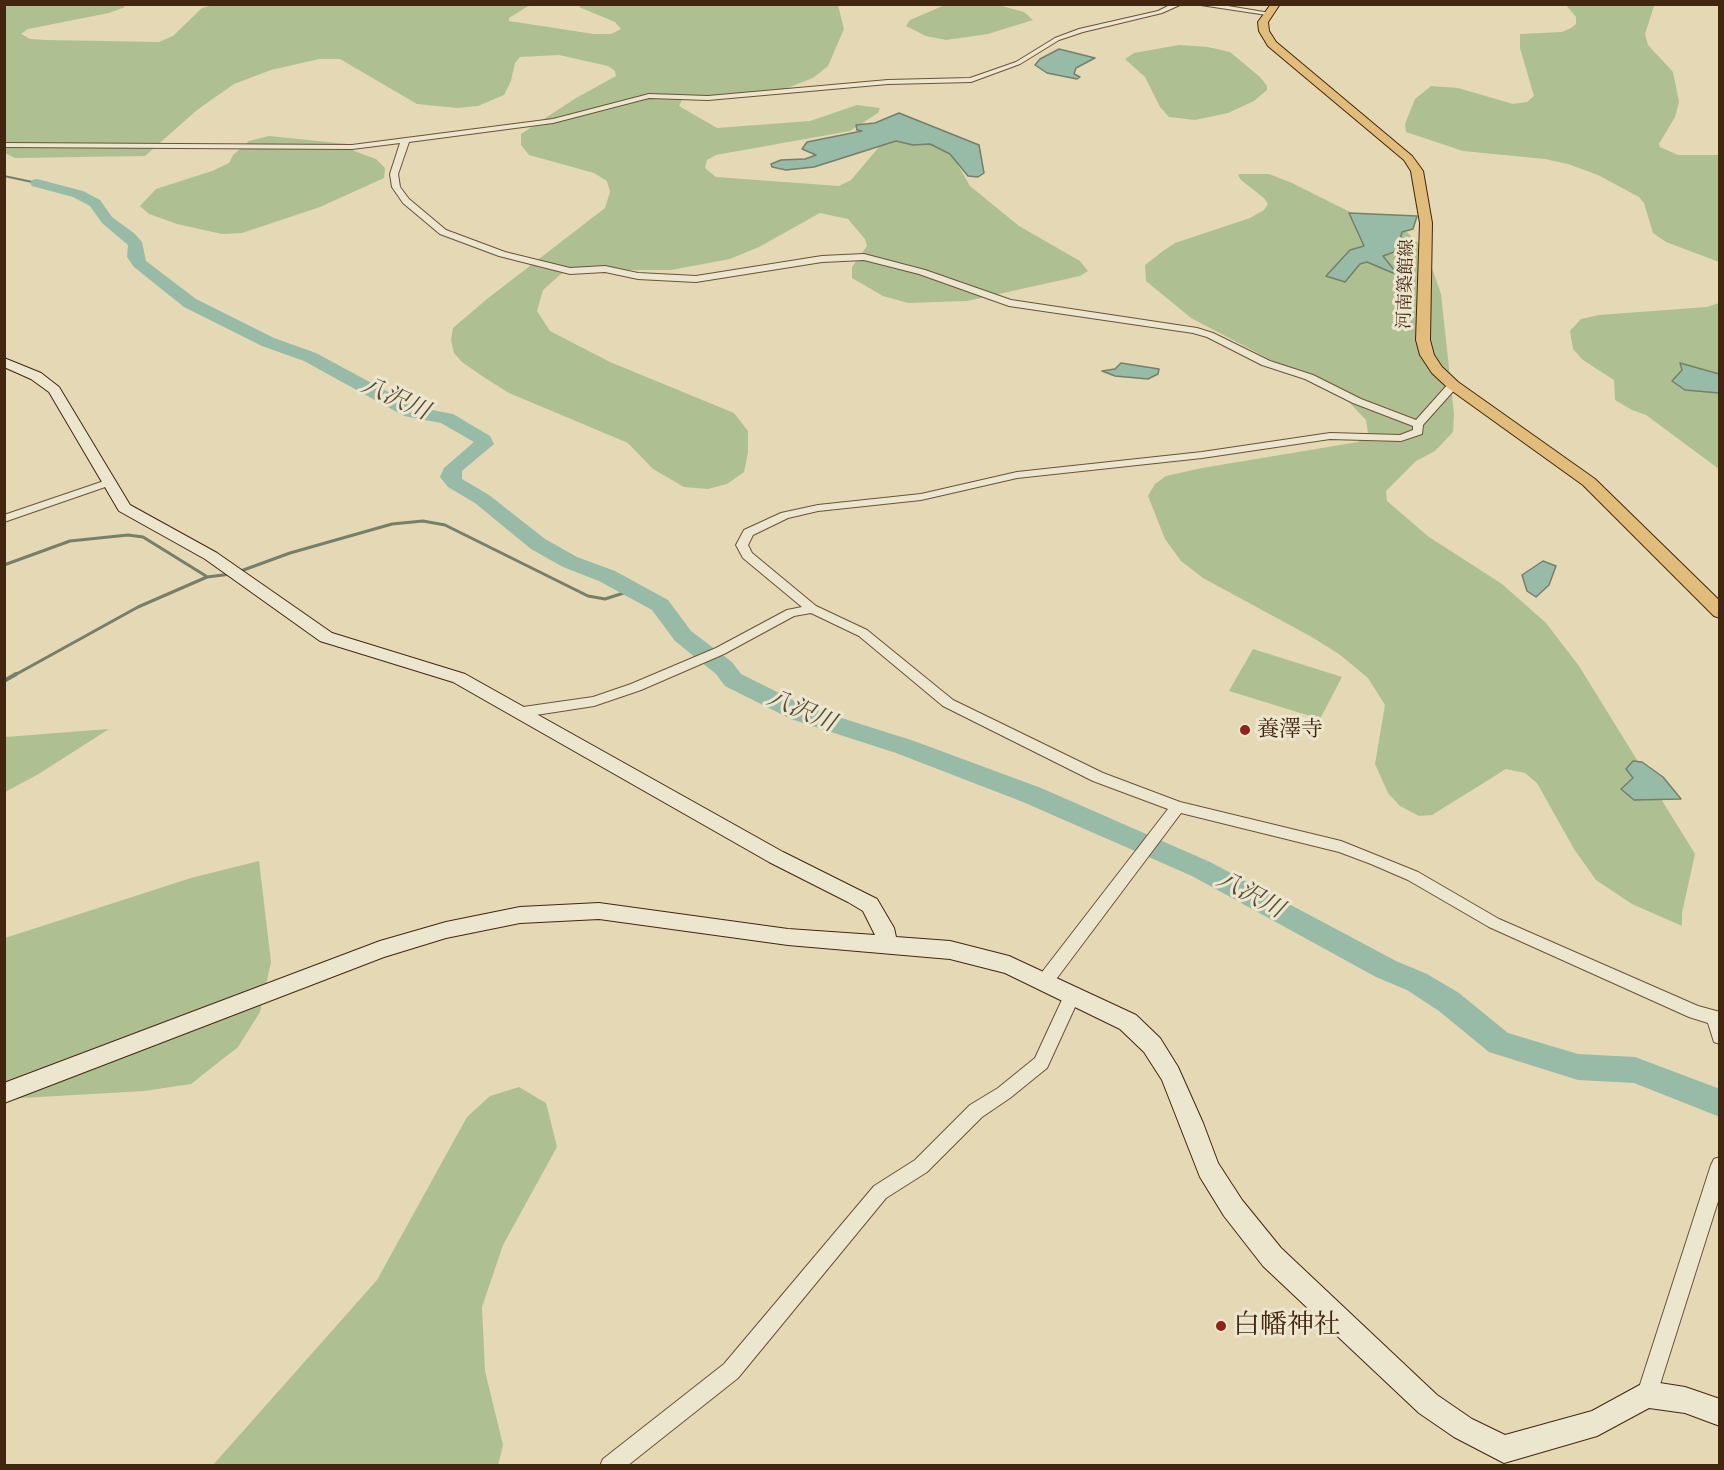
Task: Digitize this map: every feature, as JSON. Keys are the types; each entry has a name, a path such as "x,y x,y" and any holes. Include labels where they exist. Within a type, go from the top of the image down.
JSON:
{"main road":[{"name":"河南築館線","path":"1272,9 1263,26 1272,44 1408,158 1417,171 1426,223 1423,340 1427,355 1453,385 1589,482 1719,612"}],"street":[{"path":"4,146 328,148 405,141 553,121 649,96 708,99 888,82 971,80 1018,63 1058,39 1081,30 1160,12 1179,4"},
{"path":"1197,4 1272,9"},
{"path":"405,141 394,174 396,187 416,213 443,232 502,255 570,271 605,269 638,276 696,279 822,259 864,257 922,272 1009,303 1194,330 1210,335 1266,363 1309,377 1358,401 1418,424"},
{"path":"4,362 36,376 54,390 107,483 124,508 236,574 326,637 459,678 786,862 870,905 884,928 887,944"},
{"path":"1453,385 1418,424 1418,432 1401,438 1330,436 1202,455 1017,474 921,497 818,508 785,515 748,533 742,545 747,555 812,609 863,633 948,703 1098,777 1178,807 1341,847 1413,876 1494,923 1644,990 1717,1019 1719,1037"},
{"path":"4,519 107,483"},
{"path":"523,712 594,701 692,664 791,613 812,609"},
{"path":"1045,981 1178,807"},
{"path":"4,1093 380,950 446,930 520,915 599,911 788,937 916,945 973,955 1010,965 1073,994 1128,1022 1152,1045 1170,1074 1188,1113 1208,1169 1233,1208 1272,1257 1428,1404 1446,1416 1504,1449 1597,1423 1647,1394 1685,1400 1719,1413"},
{"path":"610,1466 730,1371 880,1192 921,1166 976,1111 1004,1093 1041,1063 1073,994"},
{"path":"1647,1394 1719,1166"}],"shaded area":[{"path":"583,4 838,5 844,29 828,66 813,78 782,90 700,96 682,100 679,106 717,128 810,121 857,105 880,108 878,113 850,131 716,155 707,160 705,168 716,177 839,186 851,180 890,134 943,139 970,186 1019,226 1080,261 1088,271 1080,276 967,301 908,303 883,296 852,278 852,267 867,246 865,239 848,219 820,213 759,247 730,259 671,270 573,270 561,274 543,290 537,311 550,331 610,362 734,413 748,431 748,452 744,472 727,484 708,489 684,487 653,469 628,443 509,393 482,376 462,362 454,353 451,340 453,328 605,208 610,192 607,181 594,173 529,155 521,145 521,134 576,98 616,76 615,71 608,66 559,55 520,57 515,63 511,81 504,95 478,106 457,108 417,104 340,59 319,59 271,70 234,84 197,110 145,156 15,158 5,153 5,5 121,5 125,7 109,13 28,29 21,34 30,39 47,40 159,42 173,36 202,8 213,5 530,5 509,18 509,21 594,34 611,34 621,29 615,22 579,7"},
{"path":"945,5 998,5 1024,12 1033,20 988,34 946,40 926,36 906,26 910,20"},
{"path":"1566,5 1654,6 1645,34 1648,45 1673,72 1679,102 1675,117 1659,144 1660,147 1678,155 1719,155 1719,262 1666,242 1653,233 1644,203 1639,197 1598,175 1568,164 1545,159 1463,151 1406,132 1405,124 1415,99 1431,86 1458,88 1513,104 1527,102 1534,96 1520,48 1520,34 1562,32 1571,28 1576,24 1576,17"},
{"path":"1179,45 1208,47 1230,52 1260,77 1267,86 1267,90 1254,101 1228,113 1195,120 1169,117 1160,107 1145,77 1125,59 1134,53"},
{"path":"1059,49 1095,58 1076,68 1074,74 1080,77 1077,79 1047,73 1035,65 1040,59"},
{"path":"899,113 979,145 984,173 978,177 968,176 950,154 930,144 913,145 896,141 814,167 786,170 772,167 771,164 781,160 805,159 816,155 802,149 807,142 862,131 857,130 856,125 875,123"},
{"path":"269,136 347,144 354,151 376,159 385,168 384,178 320,207 242,233 222,234 177,224 149,214 140,206 156,189 212,171 229,163 233,155 249,141"},
{"path":"1269,174 1292,183 1348,211 1407,232 1426,251 1441,294 1454,414 1453,432 1435,451 1416,461 1386,491 1387,501 1429,537 1502,584 1546,623 1579,666 1695,854 1682,913 1682,926 1632,904 1596,880 1574,849 1537,783 1525,773 1506,769 1432,815 1419,816 1400,806 1388,793 1375,764 1385,705 1368,678 1339,654 1310,636 1203,578 1181,561 1165,539 1148,496 1155,484 1166,476 1358,442 1368,433 1366,420 1347,400 1191,318 1146,281 1145,265 1175,243 1250,218 1264,210 1268,204 1264,198 1241,180 1238,175"},
{"path":"1349,213 1417,216 1413,229 1402,232 1397,251 1383,256 1395,271 1393,273 1367,262 1360,264 1345,282 1326,276 1350,250 1364,246"},
{"path":"1719,303 1719,469 1646,415 1615,400 1614,380 1583,360 1573,349 1570,331 1581,319 1599,315 1707,307"},
{"path":"1121,363 1159,369 1158,374 1148,379 1115,376 1102,371 1115,369"},
{"path":"1680,363 1719,374 1719,393 1685,390 1672,381 1682,370"},
{"path":"1543,561 1556,566 1549,585 1536,597 1527,591 1522,575"},
{"path":"1253,649 1342,677 1320,719 1229,691"},
{"path":"109,729 37,775 5,792 5,737"},
{"path":"1633,761 1642,762 1663,777 1681,799 1634,800 1621,789 1633,778 1626,769"},
{"path":"259,861 271,962 260,1012 238,1047 191,1084 144,1091 5,1099 5,938 191,878"},
{"path":"519,1087 546,1103 557,1147 503,1245 482,1307 485,1371 503,1445 498,1465 213,1465 377,1280 467,1117 490,1096"}],"waterway":[{"path":"4,176 37,183"},
{"name":"八沢川","path":"37,183 78,194 95,203 107,220 130,237 136,245 135,257 140,264 190,303 268,342 310,357 411,412 446,418 460,424 483,440 484,444 454,468 450,477 455,483 482,499 538,544 570,562 607,576 660,605 683,636 724,668 733,680 799,713 905,747 1032,795 1201,869 1386,969 1417,982 1449,1002 1499,1043 1578,1067 1635,1070 1720,1103"},
{"path":"238,572 290,553 392,524 423,521 445,525 588,596 605,599 633,590"},
{"path":"4,565 70,541 128,535 143,537 206,576"},
{"path":"13,676 138,607 207,577 231,574"},
{"path":"4,681 16,674"}],"place":[{"name":"養澤寺","path":"1245,730"},
{"name":"白幡神社","path":"1221,1326"}]}
